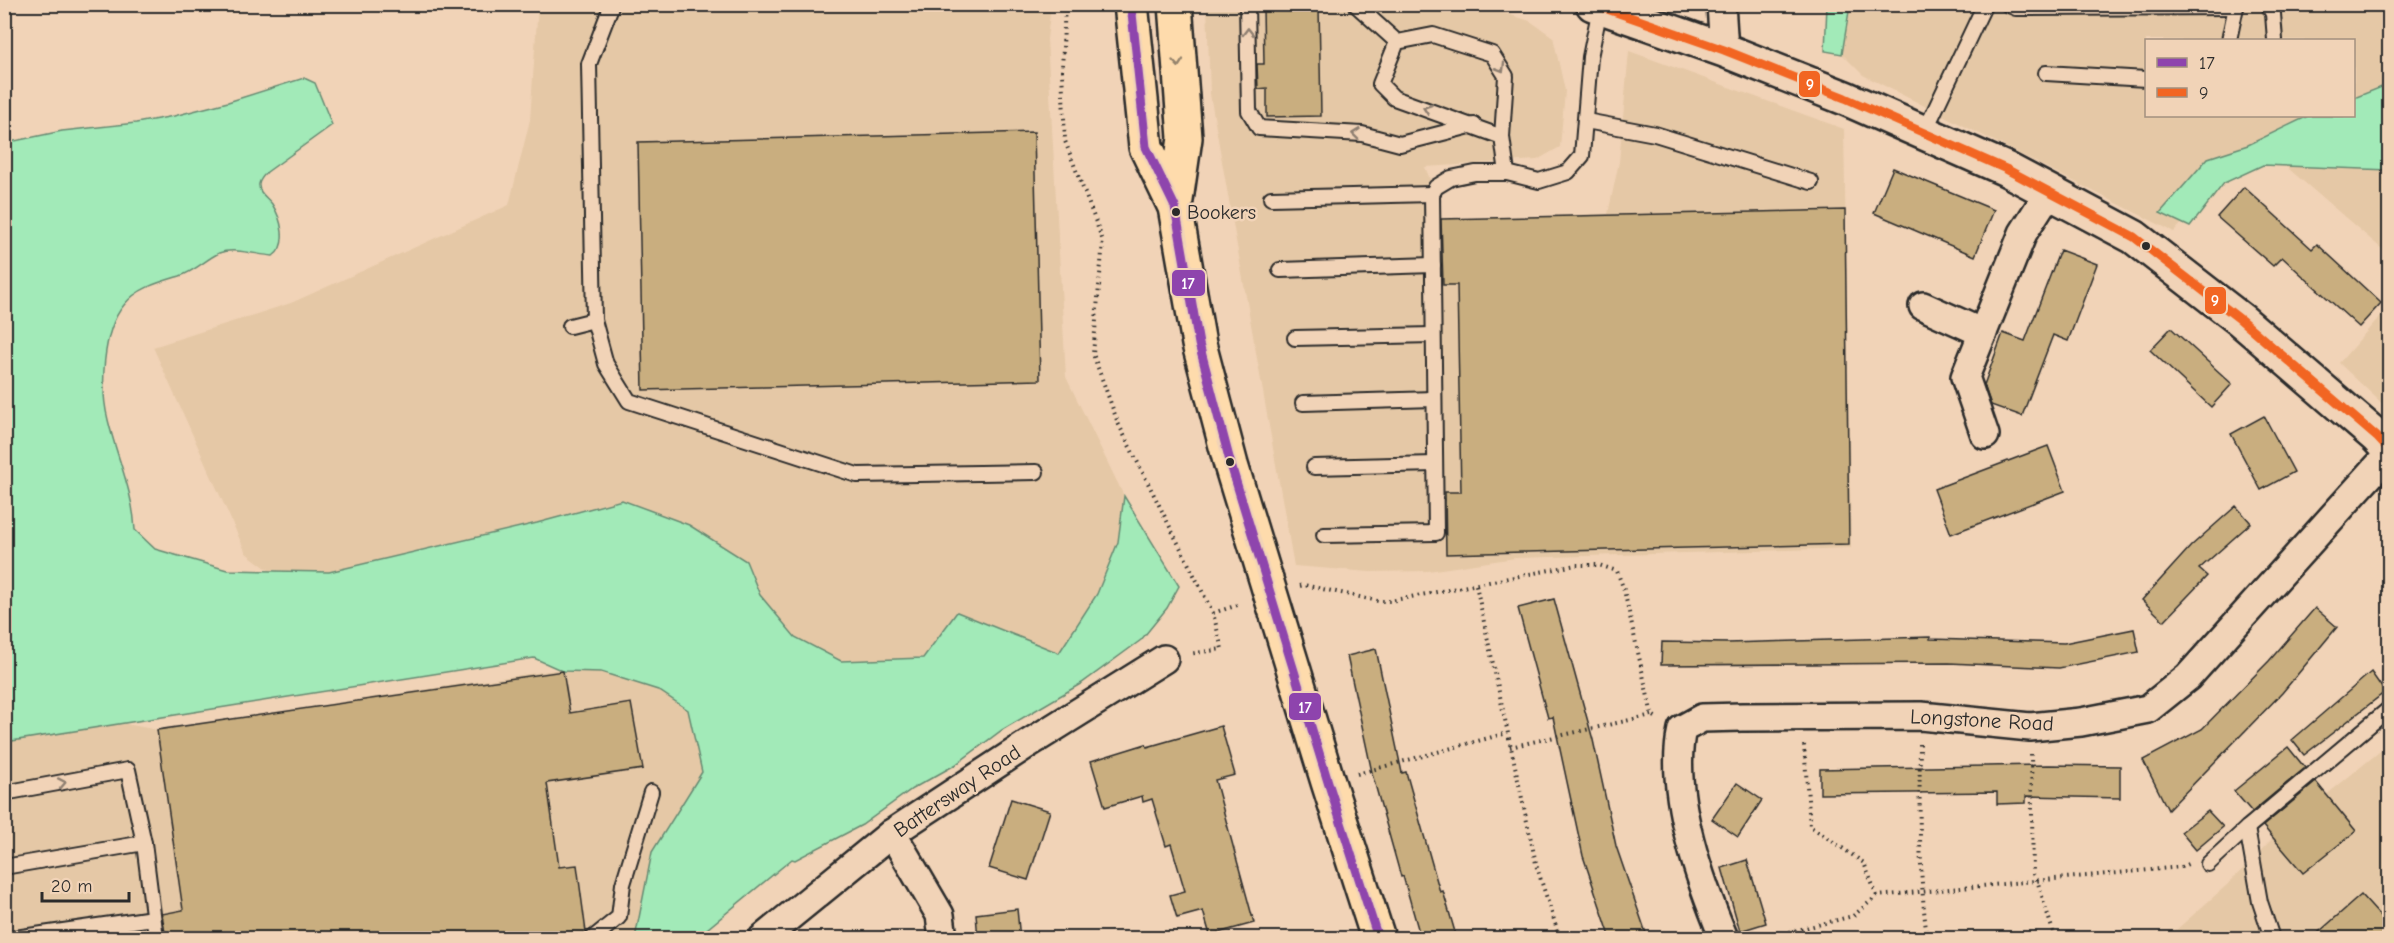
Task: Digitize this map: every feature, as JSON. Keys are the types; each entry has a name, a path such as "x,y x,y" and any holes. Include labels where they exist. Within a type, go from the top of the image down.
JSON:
{"main road":[{"path":"1131,4 1146,147 1175,207 1198,344 1270,594 1378,939"},
{"path":"1175,4 1185,138 1175,207"},
{"path":"1597,6 1724,50 1845,98 2006,169 2134,237 2241,320 2377,436 2390,452"}],"street":[{"path":"1721,4 1724,50"},
{"path":"1985,435 1965,377 2023,233 2049,192"},
{"path":"1923,306 1983,333"},
{"name":"Longstone Road","path":"1683,729 1702,718 1921,716 2030,727 2081,722 2148,709 2188,677 2390,452"},
{"name":"Battersway Road","path":"762,939 892,833 1026,745 1164,659"},
{"path":"1683,729 1678,746 1678,773 1691,844 1724,939"},
{"path":"892,833 940,915 943,939"}],"lane":[{"path":"612,4 589,64 594,320 606,364 629,401 857,475 1036,472"},
{"path":"1247,4 1249,111 1259,128 1362,134 1400,144 1474,125"},
{"path":"1355,4 1397,42"},
{"path":"1924,133 1985,4"},
{"path":"2007,4 2016,8 2237,6 2229,39"},
{"path":"2268,4 2273,14 2275,39"},
{"path":"1324,535 1436,533 1432,194 1436,187 1451,178 1475,173 1507,173 1539,181 1568,172 1582,156 1590,57 1597,6"},
{"path":"1397,42 1434,35 1492,54 1506,76 1502,136 1507,173"},
{"path":"1397,42 1380,84 1394,98 1502,136"},
{"path":"2046,73 2145,79"},
{"path":"1586,121 1655,134 1811,182"},
{"path":"1271,198 1432,194"},
{"path":"1280,270 1432,265"},
{"path":"570,326 594,320"},
{"path":"1295,338 1433,335"},
{"path":"1303,403 1434,399"},
{"path":"1314,467 1435,464"},
{"path":"2208,864 2247,828 2390,708"},
{"path":"4,794 128,770 144,843 156,939"},
{"path":"593,939 619,917 623,884 651,792"},
{"path":"2247,828 2260,902 2272,939"},
{"path":"4,867 144,843"},
{"path":"15,939 153,918"}],"path":[{"path":"1065,4 1062,70 1065,141 1103,241 1093,354 1118,423 1213,613 1222,649 1164,659"},
{"path":"1270,594 1304,585 1378,601 1390,601 1576,566 1599,565 1617,571 1624,590 1652,715"},
{"path":"1476,585 1537,868 1560,939"},
{"path":"1510,747 1652,715 1683,729"},
{"path":"1921,716 1919,819 1921,891 1927,939"},
{"path":"1803,717 1810,826 1864,863 1876,896"},
{"path":"2030,727 2033,874 2037,880 2055,939"},
{"path":"1328,782 1507,733"},
{"path":"1766,939 1853,916 1876,896 2181,867 2196,859 2208,864"}],"shaded area":[{"path":"538,5 1051,5 1047,39 1066,377 1124,496 1118,542 1097,594 1059,653 957,612 923,658 840,661 795,637 760,595 746,561 622,500 537,523 329,572 270,571 246,553 153,347 291,303 509,205 530,120"},
{"path":"1207,5 1479,5 1530,21 1553,37 1565,91 1560,147 1537,160 1425,167 1442,219 1608,214 1619,162 1629,51 1844,129 1851,548 1515,558 1428,571 1370,572 1294,566 1210,94"},
{"path":"1850,5 2389,5 2389,255 2268,151 2219,182 2174,232 1863,75 1842,54"},
{"path":"2389,306 2389,410 2339,363"},
{"path":"633,658 690,679 719,758 642,938 5,938 4,742 107,725 126,724 158,730"},
{"path":"2389,744 2389,938 2167,938 2228,884 2273,838"}],"green space":[{"path":"1827,5 1850,5 1842,54 1825,51"},
{"path":"304,78 315,83 332,125 267,172 260,180 260,190 272,204 282,231 278,251 273,256 238,251 219,253 185,274 149,286 135,294 124,305 111,329 105,360 105,407 128,488 135,530 155,549 227,570 329,572 537,523 622,500 689,525 746,561 760,595 795,637 841,661 923,658 957,612 1059,653 1097,594 1118,542 1124,496 1179,586 1167,608 1141,640 1082,683 1002,730 955,765 912,789 862,825 795,860 792,859 696,938 635,938 652,852 702,772 688,710 658,690 601,672 563,671 534,658 5,742 5,143 62,131 136,123 174,116"},
{"path":"2389,84 2389,170 2263,165 2224,183 2190,227 2160,213 2208,158 2248,145 2306,117 2355,117 2355,98"}],"building":[{"path":"1319,7 1321,116 1267,117 1267,88 1258,89 1257,64 1264,64 1263,8"},
{"path":"1034,132 1040,380 643,390 638,142"},
{"path":"1893,168 1994,210 1975,256 1874,213"},
{"path":"2244,187 2312,249 2317,244 2381,303 2359,327 2282,257 2273,266 2217,217"},
{"path":"1845,210 1849,544 1446,554 1445,492 1461,492 1457,285 1443,285 1441,219"},
{"path":"2060,250 2097,264 2068,341 2053,335 2022,416 1991,405 1984,385 2003,333 2025,341"},
{"path":"2171,328 2232,384 2211,407 2150,350"},
{"path":"2264,416 2294,472 2261,490 2231,434"},
{"path":"2048,446 2065,491 1951,534 1934,489"},
{"path":"2236,506 2251,523 2199,569 2207,576 2164,621 2142,600 2191,546"},
{"path":"1554,599 1593,740 1616,846 1648,939 1611,939 1583,856 1553,717 1548,718 1518,608"},
{"path":"2315,608 2337,627 2282,693 2168,810 2143,760 2202,729 2269,661"},
{"path":"2134,629 2139,652 2059,668 1949,663 1661,665 1662,642 1728,643 1930,637 1930,639 2064,643"},
{"path":"1376,649 1402,773 1406,772 1440,892 1443,891 1457,939 1421,939 1373,777 1347,656"},
{"path":"563,671 570,713 631,703 643,769 547,783 559,867 577,865 586,932 584,939 166,939 162,914 183,910 157,730"},
{"path":"2371,672 2385,692 2304,755 2292,740"},
{"path":"1221,726 1235,775 1215,780 1254,923 1210,935 1203,911 1177,918 1170,895 1185,891 1171,844 1166,846 1152,799 1143,802 1142,796 1105,807 1091,761 1146,744 1147,747"},
{"path":"2288,747 2305,768 2252,812 2234,791"},
{"path":"2120,766 2120,798 2026,796 2026,803 1997,804 1997,792 1820,794 1820,769"},
{"path":"2316,782 2356,831 2303,873 2263,826"},
{"path":"1737,783 1762,800 1738,837 1712,819"},
{"path":"1011,799 1050,811 1028,880 989,868"},
{"path":"2208,811 2223,827 2196,850 2181,832"},
{"path":"1747,860 1766,923 1740,931 1722,868"},
{"path":"2361,895 2390,927 2390,939 2311,939"},
{"path":"1017,909 1020,939 978,939 976,914"}],"transit line":[{"name":"17","path":"1131,4 1146,147 1175,207 1199,344 1231,465 1378,938"},
{"name":"9","path":"1593,4 1724,50 1845,98 2006,169 2134,237 2241,320 2377,437 2390,451"}],"place":[{"name":"Bookers","path":"1176,212"}]}
